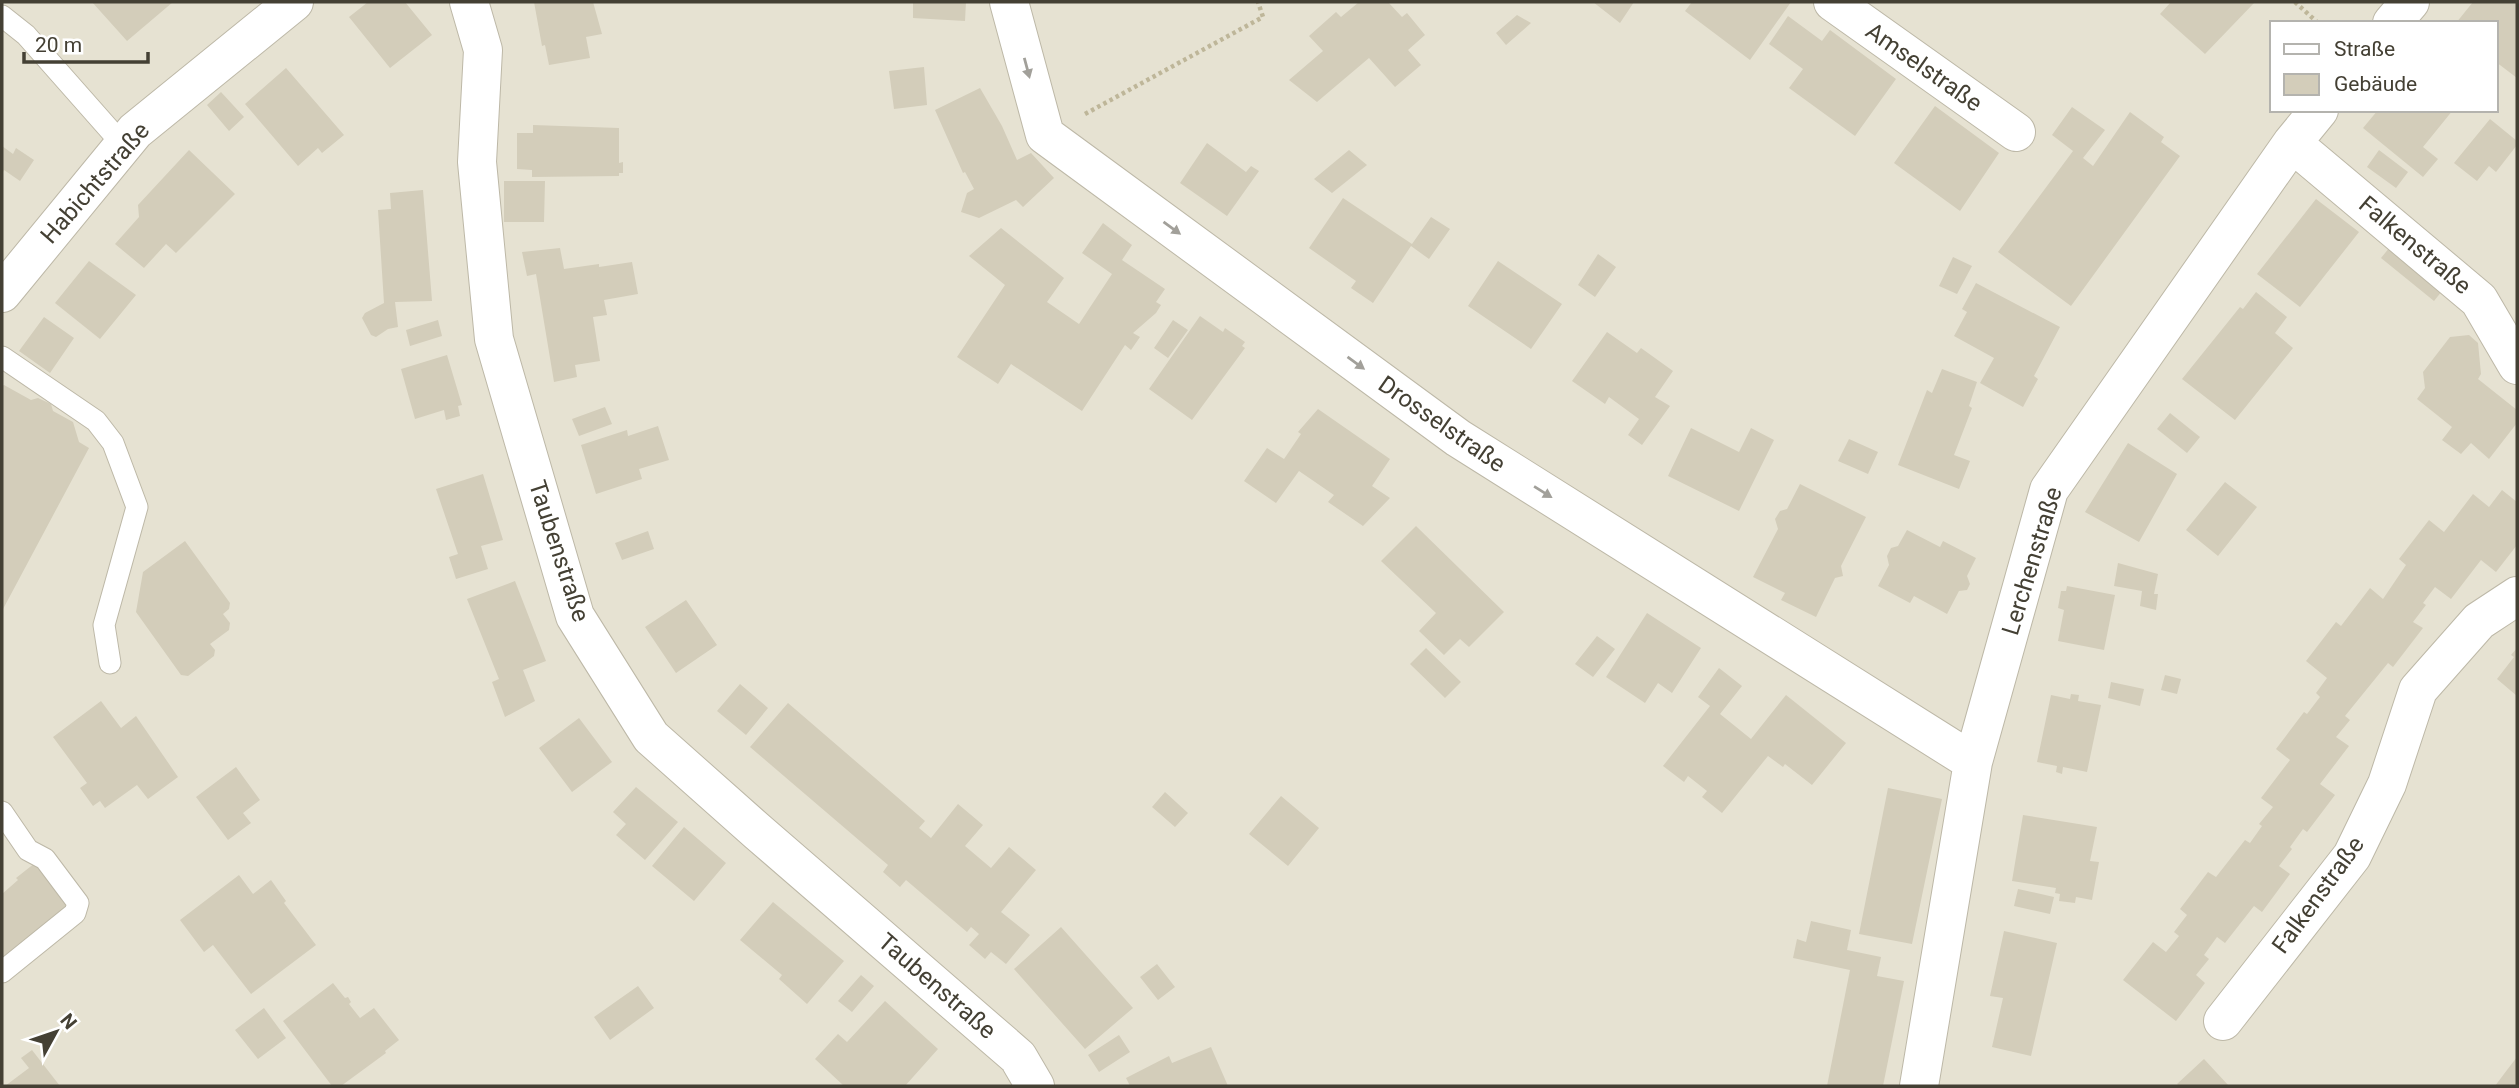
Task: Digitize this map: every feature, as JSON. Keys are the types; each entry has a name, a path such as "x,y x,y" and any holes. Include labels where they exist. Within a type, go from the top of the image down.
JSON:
{"street":[{"name":"Habichtstraße","path":"2,293 135,131 294,2"},
{"name":"Taubenstraße","path":"469,2 483,50 477,162 494,339 575,616 651,737 1018,1056 1035,1086"},
{"path":"1009,2 1045,135"},
{"name":"Amselstraße","path":"1833,2 2016,132"},
{"path":"2394,21 2410,2"},
{"name":"Lerchenstraße","path":"1919,1086 1973,762 2049,490 2292,143 2317,112"},
{"name":"Drosselstraße","path":"1045,135 1458,438 1973,762"},
{"name":"Falkenstraße","path":"2292,143 2479,300 2517,365"},
{"name":"Falkenstraße","path":"2223,1021 2352,856 2387,784 2418,690 2479,621 2517,596"}],"lane":[{"path":"2,16 26,35 124,146"},
{"path":"2,357 96,421 113,443 136,507 104,625 110,663"},
{"path":"2,812 28,850 45,859 78,903 75,913 2,972"}],"path":[{"path":"1045,135 1264,17 1258,2"},
{"path":"2295,2 2316,21"}],"shaded area":[{"path":"2,2 2517,2 2517,1086 2,1086"}],"building":[{"path":"92,2 173,2 127,41"},
{"path":"368,2 405,2 432,35 390,68 349,17"},
{"path":"534,2 593,2 602,34 586,37 590,58 549,65 545,45 542,46"},
{"path":"913,2 966,2 965,21 913,18"},
{"path":"1359,2 1388,2 1402,17 1407,13 1425,35 1408,50 1421,65 1395,87 1369,58 1317,102 1289,80 1323,51 1309,36 1336,12 1341,17"},
{"path":"1593,2 1634,2 1620,23"},
{"path":"1692,2 1791,2 1750,60 1685,11"},
{"path":"2171,2 2255,2 2205,54 2160,14"},
{"path":"2473,2 2517,2 2517,78 2498,64 2498,21 2458,21"},
{"path":"1517,15 1531,23 1506,45 1496,33"},
{"path":"1788,16 1822,41 1830,30 1896,79 1855,136 1789,88 1803,69 1769,44"},
{"path":"924,67 927,105 894,109 889,71"},
{"path":"286,68 344,135 322,153 318,148 298,166 245,104"},
{"path":"980,88 1002,126 1017,160 1031,153 1054,178 1023,207 1016,200 979,218 961,212 967,193 974,189 965,172 963,173 935,110"},
{"path":"221,92 244,117 229,131 207,105"},
{"path":"1935,106 1999,153 1960,211 1894,163"},
{"path":"2072,107 2105,130 2083,158 2093,166 2130,112 2164,137 2161,142 2180,156 2071,306 1998,252 2073,151 2052,135"},
{"path":"2376,112 2451,112 2423,147 2438,159 2423,177 2363,128"},
{"path":"2490,119 2517,141 2517,145 2496,172 2489,166 2477,181 2454,163"},
{"path":"533,125 619,128 619,163 623,162 623,173 619,173 619,176 532,177 532,170 517,169 517,133 533,133"},
{"path":"1207,143 1246,172 1251,166 1259,171 1227,216 1180,183"},
{"path":"2,146 13,154 16,148 34,160 20,181 4,170 2,174"},
{"path":"189,150 235,194 176,253 166,244 144,268 115,244 139,217 138,205"},
{"path":"1349,150 1367,165 1332,193 1314,179"},
{"path":"2379,150 2408,172 2396,188 2367,167"},
{"path":"504,181 545,181 544,222 504,222"},
{"path":"423,190 432,301 395,302 398,327 388,329 376,337 371,335 362,318 365,313 384,303 378,210 391,209 390,193"},
{"path":"1343,198 1412,244 1431,217 1450,229 1429,259 1411,246 1373,303 1351,288 1356,281 1309,248"},
{"path":"2316,199 2359,232 2300,307 2257,274"},
{"path":"1103,223 1132,245 1122,260 1165,289 1156,302 1161,305 1156,313 1133,333 1140,337 1131,350 1125,345 1082,411 1011,364 998,384 957,357 1005,285 969,256 1001,228 1064,278 1047,302 1079,324 1112,274 1082,253"},
{"path":"2394,242 2446,286 2434,301 2381,258"},
{"path":"560,248 564,269 632,262 638,294 604,300 607,315 593,317 600,361 575,365 577,377 554,382 536,274 527,276 522,252"},
{"path":"1598,254 1616,267 1595,297 1578,285"},
{"path":"1953,257 1972,266 1957,294 1939,286"},
{"path":"89,261 136,295 100,339 55,303"},
{"path":"1498,261 1562,304 1531,349 1468,306"},
{"path":"1976,283 2060,327 2034,376 2038,379 2023,407 1980,383 1994,358 1954,336 1967,312 1962,309"},
{"path":"2256,292 2287,317 2275,333 2293,348 2235,420 2182,379 2240,307 2243,309"},
{"path":"1200,316 1223,332 1225,328 1245,342 1242,346 1245,348 1192,420 1149,389"},
{"path":"44,317 74,338 50,373 19,351"},
{"path":"438,320 442,336 410,346 406,330"},
{"path":"1173,320 1188,330 1168,358 1154,348"},
{"path":"1607,332 1637,353 1641,348 1673,371 1655,397 1670,406 1642,445 1628,435 1639,419 1609,397 1605,404 1572,381"},
{"path":"2469,335 2478,343 2481,374 2478,379 2517,410 2517,423 2489,459 2471,443 2461,454 2442,440 2452,427 2417,399 2425,388 2423,372 2450,337"},
{"path":"447,355 462,405 458,406 460,416 446,420 444,410 415,419 401,369"},
{"path":"1942,369 1977,382 1969,406 1972,408 1954,455 1970,461 1959,489 1898,465 1927,390 1932,393"},
{"path":"2,386 31,400 38,398 51,404 53,411 73,422 79,442 89,448 2,611"},
{"path":"605,407 612,424 579,436 572,419"},
{"path":"1318,409 1390,459 1372,486 1390,498 1363,526 1328,502 1334,495 1299,471 1276,503 1244,481 1267,448 1284,459 1301,434 1298,432"},
{"path":"2170,413 2200,437 2187,453 2157,429"},
{"path":"658,426 669,460 639,469 642,479 596,494 581,445 627,430 628,436"},
{"path":"1691,428 1739,452 1751,428 1774,440 1739,511 1668,476"},
{"path":"1849,439 1878,452 1868,474 1838,461"},
{"path":"2128,443 2177,474 2139,542 2085,512"},
{"path":"483,474 503,540 481,546 488,569 456,579 449,557 458,554 436,489"},
{"path":"2225,482 2257,507 2218,556 2186,530"},
{"path":"1800,484 1866,517 1841,566 1843,576 1835,578 1816,617 1781,600 1785,593 1753,577 1778,529 1775,519 1780,511 1787,509"},
{"path":"2502,490 2517,502 2517,545 2496,572 2481,560 2451,599 2435,587 2423,603 2426,605 2413,622 2423,628 2393,667 2388,663 2345,716 2350,720 2336,737 2349,746 2320,784 2335,795 2307,832 2303,829 2279,866 2290,874 2262,912 2254,906 2225,943 2217,937 2204,955 2209,959 2196,975 2205,983 2176,1021 2123,980 2153,942 2166,952 2179,936 2174,932 2187,915 2180,909 2208,872 2216,877 2245,840 2250,843 2262,826 2259,824 2273,807 2261,798 2290,760 2276,749 2304,712 2307,714 2320,697 2316,693 2327,678 2306,661 2336,622 2341,626 2370,588 2383,599 2406,565 2399,559 2429,520 2444,532 2473,494 2489,507"},
{"path":"1416,526 1504,612 1469,647 1460,639 1444,655 1419,631 1436,613 1381,561"},
{"path":"1907,530 1940,547 1943,541 1976,558 1967,576 1970,584 1967,590 1959,591 1947,614 1914,596 1910,603 1878,586 1889,565 1887,556 1891,548 1898,546"},
{"path":"648,531 654,549 622,560 615,543"},
{"path":"185,541 230,603 229,609 223,614 230,623 229,630 210,644 215,650 214,656 188,676 181,675 136,612 143,572"},
{"path":"2118,563 2158,574 2154,594 2158,594 2156,610 2140,606 2142,591 2114,586"},
{"path":"515,581 546,661 523,670 535,701 505,717 492,682 499,679 467,599"},
{"path":"2067,586 2115,595 2104,650 2058,641 2064,610 2058,608 2061,591 2066,591"},
{"path":"686,600 717,645 676,673 645,627"},
{"path":"1647,613 1701,648 1672,693 1658,683 1645,703 1606,677"},
{"path":"1597,636 1615,649 1593,677 1575,664"},
{"path":"1426,648 1461,682 1445,698 1410,664"},
{"path":"2517,648 2517,696 2497,679 2514,657 2511,655"},
{"path":"1719,668 1742,686 1720,714 1751,739 1786,695 1846,743 1812,785 1785,764 1783,767 1768,756 1722,813 1702,797 1707,791 1688,776 1684,782 1663,766 1710,706 1698,697"},
{"path":"2165,675 2181,679 2177,694 2161,690"},
{"path":"2111,682 2144,689 2140,706 2108,698"},
{"path":"740,684 768,708 746,735 717,711"},
{"path":"2071,694 2079,695 2078,701 2101,705 2087,772 2063,767 2062,774 2056,772 2057,766 2037,762 2051,695 2070,699"},
{"path":"101,701 121,728 136,716 178,777 148,799 137,785 105,808 100,801 93,806 80,788 87,783 53,737"},
{"path":"788,703 925,821 919,828 931,838 958,804 983,825 965,846 991,868 1009,847 1036,870 1001,912 1030,935 1006,964 991,952 985,959 969,945 979,934 971,927 967,932 906,880 900,887 883,872 888,865 750,747"},
{"path":"579,718 612,762 572,792 539,748"},
{"path":"236,767 260,800 243,813 251,823 228,840 196,797"},
{"path":"636,787 678,822 645,860 616,835 626,824 613,812"},
{"path":"1888,788 1942,799 1912,944 1859,934"},
{"path":"1165,792 1188,813 1175,827 1152,807"},
{"path":"1281,796 1319,828 1288,866 1249,834"},
{"path":"2023,815 2097,827 2090,861 2099,862 2092,900 2076,897 2075,903 2059,901 2060,894 2055,893 2056,888 2012,881"},
{"path":"684,827 726,863 694,901 652,866"},
{"path":"35,863 72,910 2,964 2,894"},
{"path":"239,875 253,894 271,880 286,901 284,903 316,945 251,994 213,945 204,952 180,920"},
{"path":"2018,889 2054,897 2050,914 2014,906"},
{"path":"773,902 844,961 807,1004 779,979 782,975 740,940"},
{"path":"1811,921 1851,930 1847,950 1881,957 1877,976 1904,981 1883,1086 1827,1086 1850,970 1793,958 1797,939 1806,942"},
{"path":"1061,927 1133,1008 1085,1049 1014,969"},
{"path":"2004,931 2057,943 2031,1056 1992,1047 2003,998 1990,996"},
{"path":"1157,964 1175,987 1158,1000 1140,977"},
{"path":"861,975 874,986 852,1012 838,1001"},
{"path":"333,983 345,998 348,997 351,1002 349,1004 360,1018 374,1008 399,1040 385,1051 386,1053 341,1086 332,1086 283,1021"},
{"path":"638,986 654,1008 610,1040 594,1017"},
{"path":"885,1001 938,1049 905,1086 844,1086 815,1059 838,1034 847,1042"},
{"path":"264,1008 286,1038 258,1059 235,1030"},
{"path":"1119,1035 1130,1052 1099,1072 1088,1055"},
{"path":"1211,1047 1228,1086 1130,1086 1126,1078 1169,1056 1172,1063"},
{"path":"32,1050 60,1086 5,1086 29,1068 21,1058"},
{"path":"2517,1057 2517,1086 2495,1086 2507,1070"},
{"path":"2204,1059 2229,1086 2177,1084"}]}
